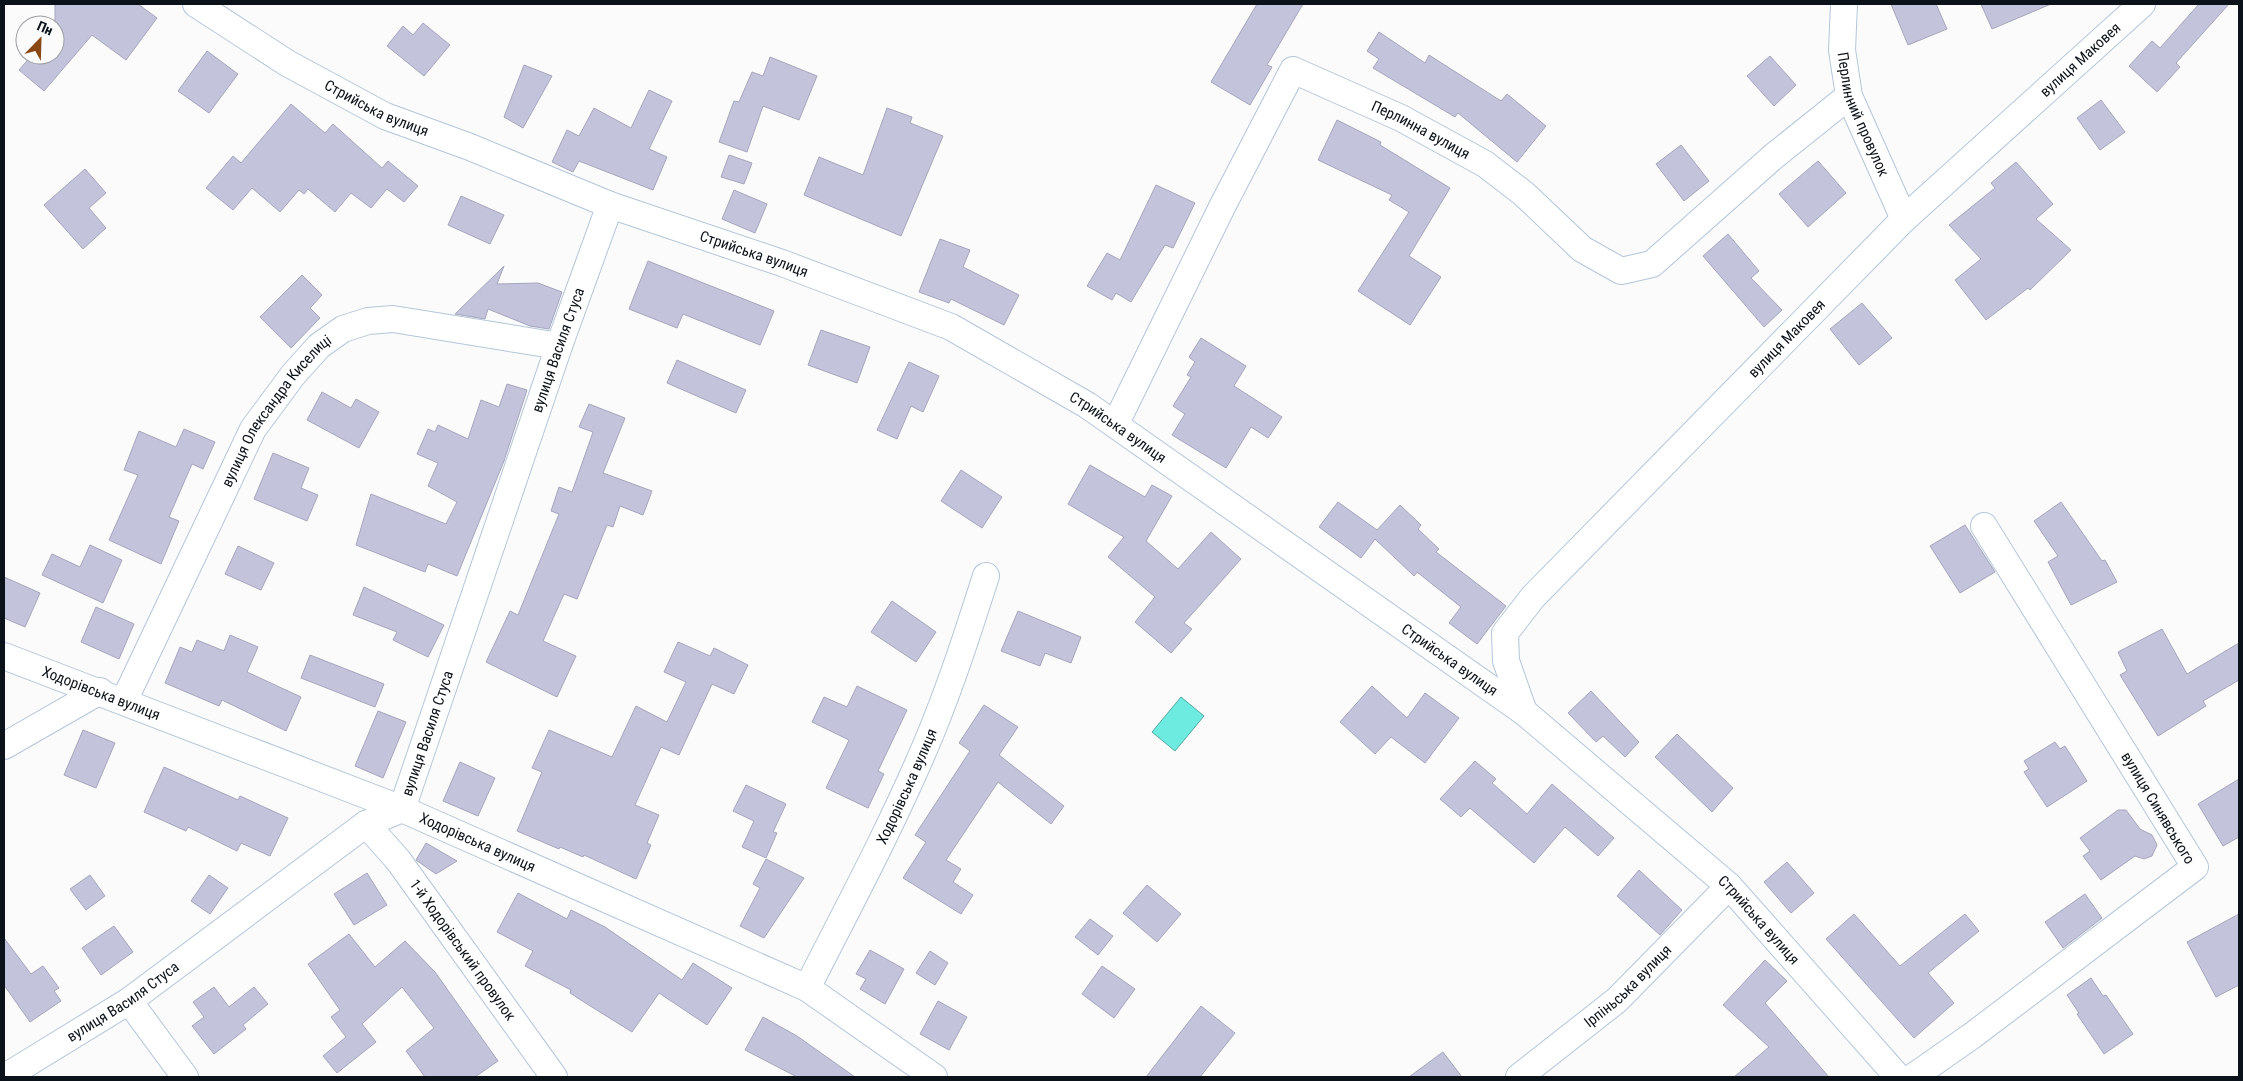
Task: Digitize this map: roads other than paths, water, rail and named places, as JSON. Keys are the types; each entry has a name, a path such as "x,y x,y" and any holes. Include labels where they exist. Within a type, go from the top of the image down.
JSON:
{"street":[{"name":"Стрийська вулиця","path":"196,4 287,63 384,116 470,147 610,204 782,263 951,327 1116,424 1524,712 1729,886 1898,1077"},
{"name":"Перлинний провулок","path":"1844,4 1842,50 1849,96 1904,219"},
{"name":"вулиця Маковея","path":"1524,712 1506,661 1506,633 1533,597 1904,219 2142,4"},
{"name":"Перлинна вулиця","path":"1116,424 1223,205 1293,70 1401,118 1485,164 1524,194 1582,249 1621,271 1652,264 1774,156 1849,96"},
{"name":"вулиця Василя Стуса","path":"6,1077 129,1001 366,824 402,809 559,346 610,204"},
{"name":"вулиця Олександра Киселиці","path":"124,700 253,429 294,375 319,346 343,329 368,321 393,319 559,346"},
{"name":"вулиця Синявського","path":"1913,1077 1973,1035 2195,867 1984,526"},
{"name":"Ходорівська вулиця","path":"807,988 890,823 930,734 955,673 986,576"},
{"name":"Ходорівська вулиця","path":"4,656 124,700 402,809 807,988 934,1077"},
{"path":"4,746 100,691"},
{"name":"1-й Ходорівський провулок","path":"366,824 398,860 554,1077"},
{"name":"Ірпіньська вулиця","path":"1519,1077 1618,1000 1729,886"},
{"path":"129,1001 184,1077"}],"water":[{"path":"1181,697 1204,716 1175,751 1152,732"}]}
